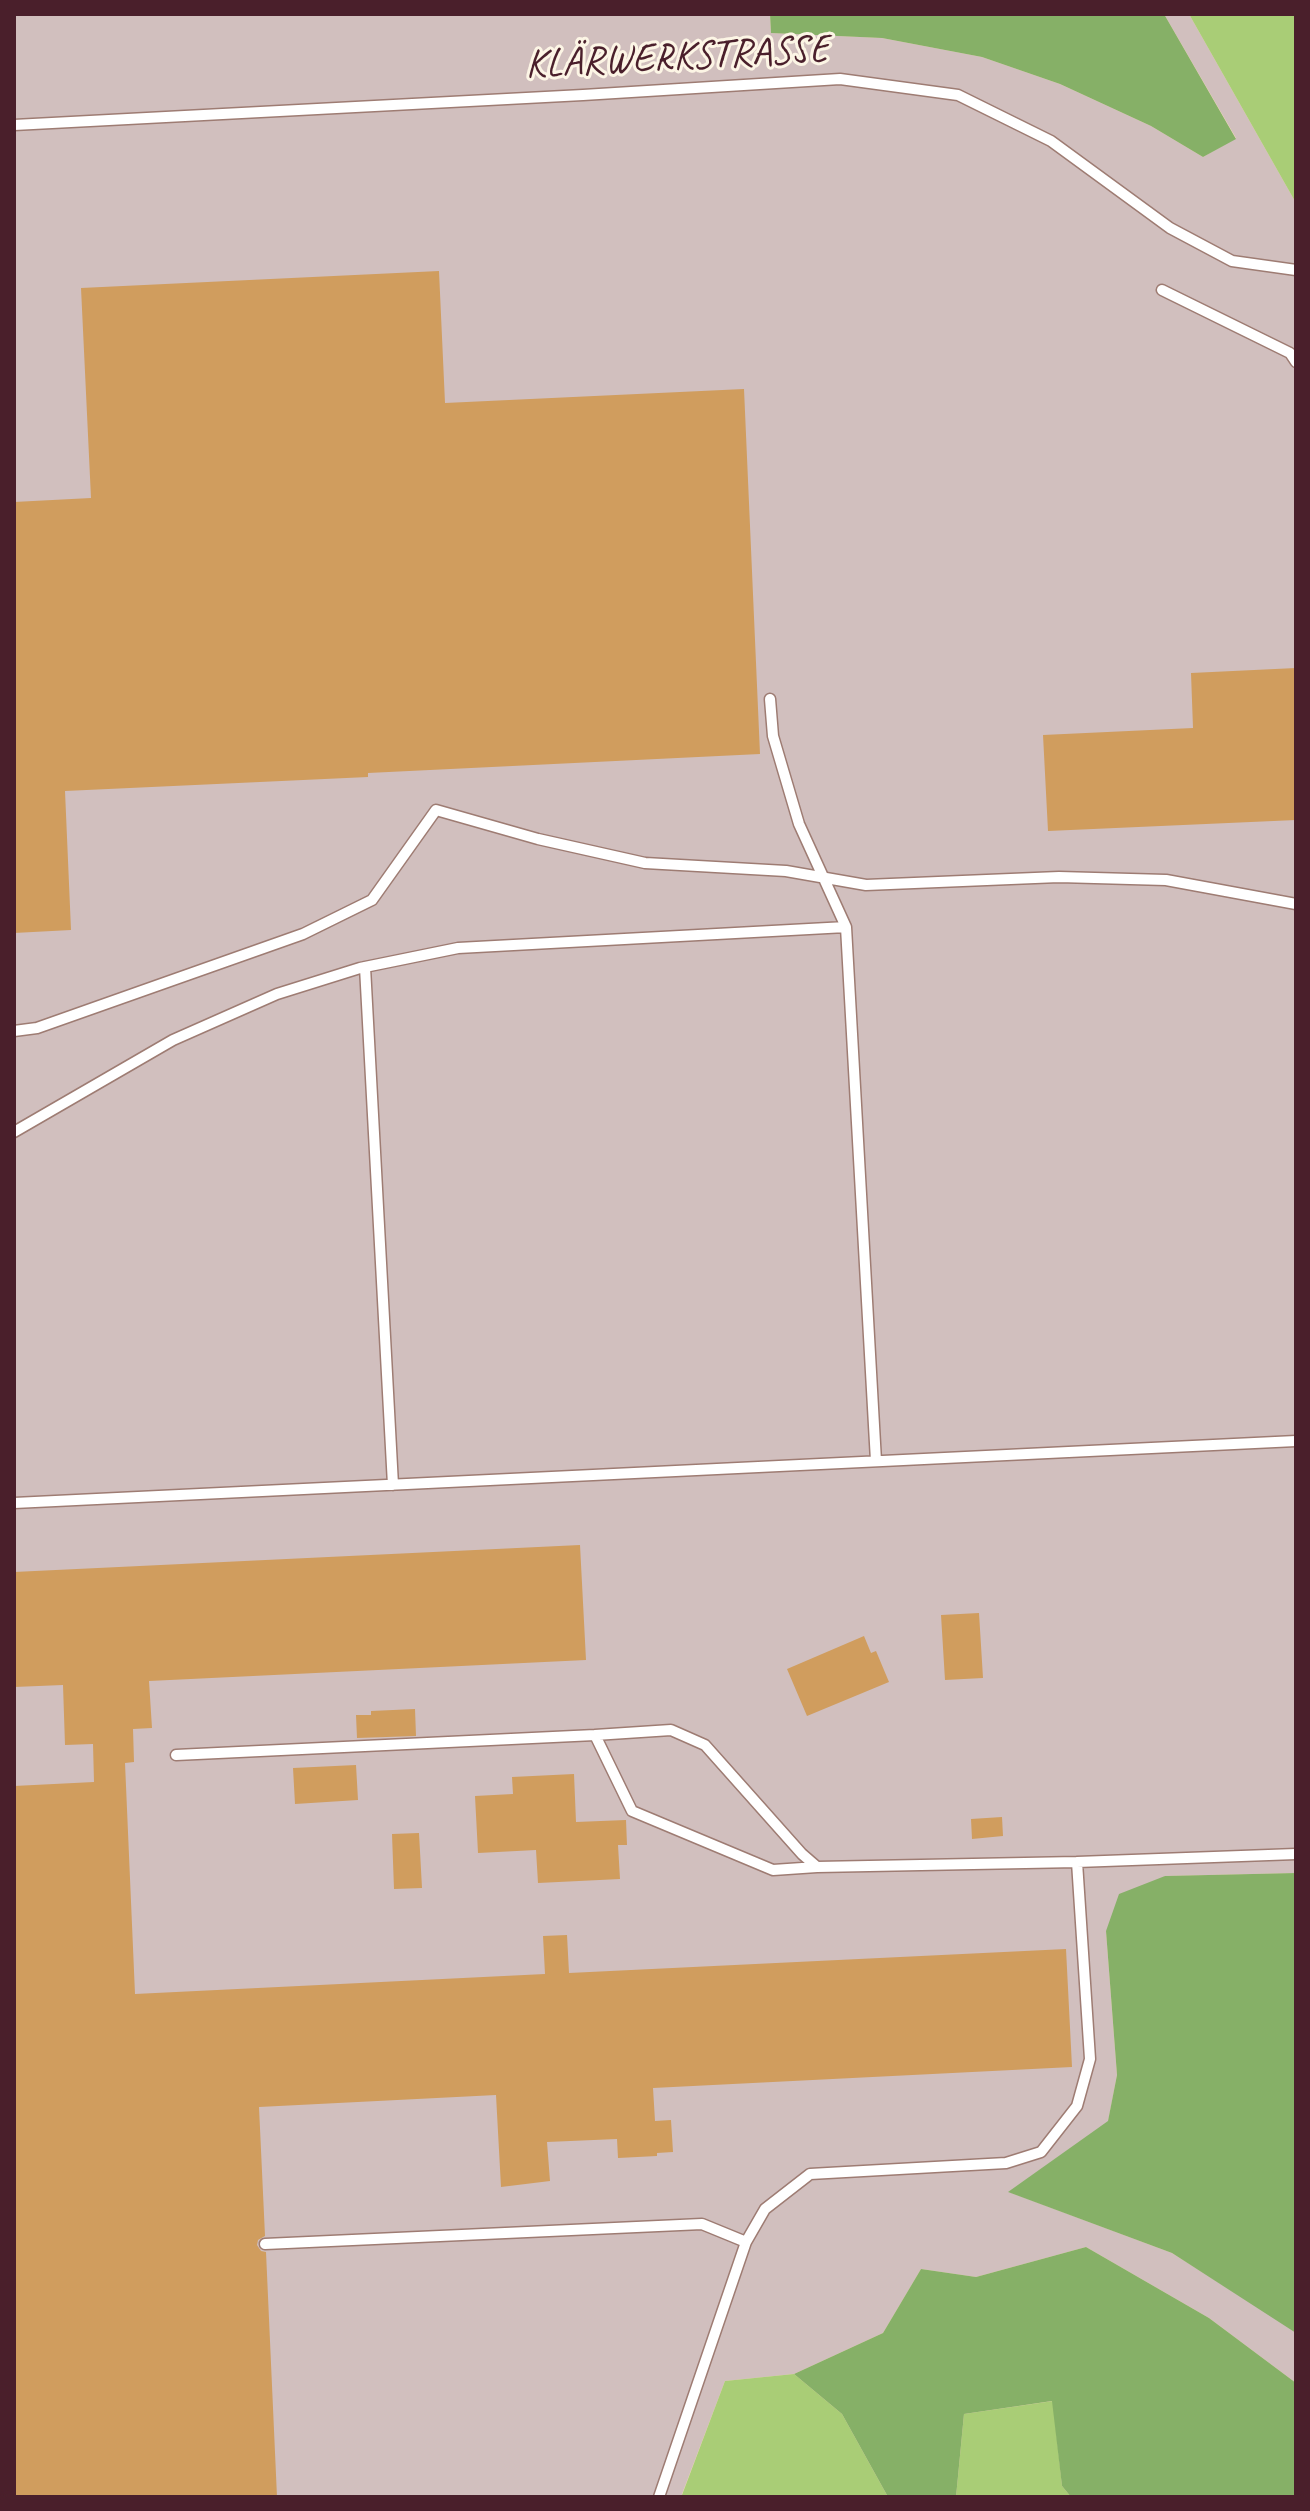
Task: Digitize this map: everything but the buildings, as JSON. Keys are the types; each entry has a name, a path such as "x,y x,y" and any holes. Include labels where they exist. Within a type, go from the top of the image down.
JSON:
{"lane":[{"name":"KLÄRWERKSTRASSE","path":"14,125 840,79 958,95 1051,141 1170,228 1232,261 1296,270"},
{"path":"1162,290 1290,353 1296,362"},
{"path":"770,699 773,736 799,824 846,927 876,1461"},
{"path":"14,1031 37,1028 303,934 372,900 436,810 538,839 645,863 786,871 866,885 1059,877 1166,880 1296,904"},
{"path":"14,1132 173,1040 277,994 365,967 458,948 846,927"},
{"path":"365,967 393,1485"},
{"path":"14,1503 1296,1441"},
{"path":"176,1755 671,1730 705,1745 817,1867"},
{"path":"595,1735 632,1811 773,1870 1296,1854"},
{"path":"659,2497 746,2242 765,2209 810,2174 1006,2163 1041,2152 1077,2106 1090,2059 1077,1862"},
{"path":"265,2244 702,2224 746,2242"}],"shaded area":[{"path":"14,14 770,14 771,33 882,38 982,57 1060,84 1151,126 1203,157 1236,138 1164,14 1189,14 1296,203 1296,1873 1165,1876 1106,1931 1117,2075 1108,2122 1009,2192 1172,2253 1292,2329 1296,2333 1296,2383 1209,2318 1086,2247 976,2277 921,2269 883,2333 794,2374 725,2381 683,2497 14,2497"}],"green space":[{"path":"770,14 1164,14 1236,139 1203,157 1151,126 1060,84 982,57 882,38 771,33"},
{"path":"1189,14 1296,14 1296,203"},
{"path":"1296,1873 1296,2333 1172,2253 1008,2192 1108,2121 1117,2075 1106,1931 1119,1894 1165,1876"},
{"path":"1086,2247 1209,2318 1296,2383 1296,2497 1071,2497 1062,2486 1052,2401 964,2414 956,2497 888,2497 842,2414 794,2374 883,2333 921,2269 976,2277"},
{"path":"794,2374 842,2414 888,2497 683,2497 725,2381"},
{"path":"1053,2401 1062,2486 1071,2497 956,2497 964,2414"}]}
